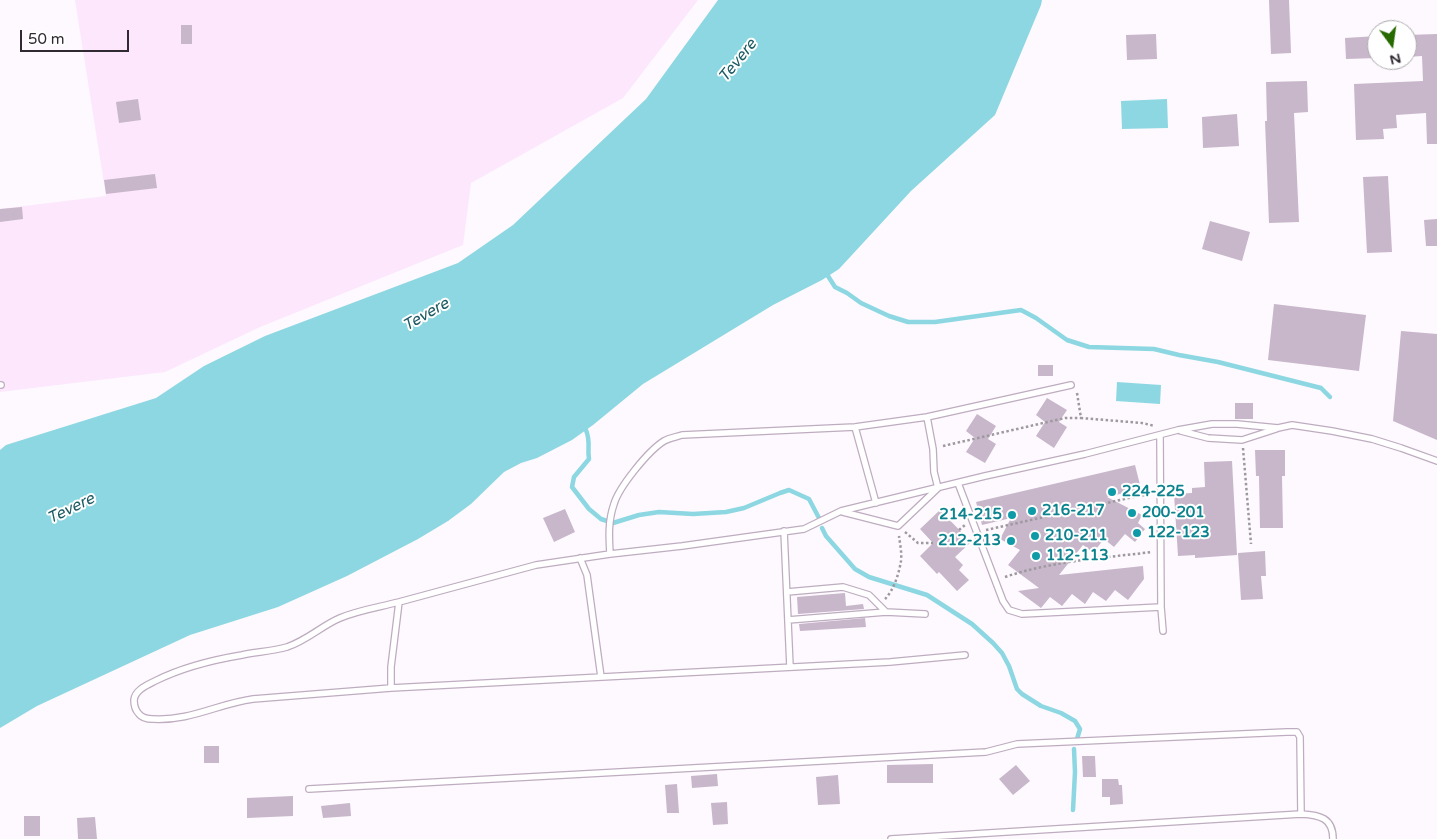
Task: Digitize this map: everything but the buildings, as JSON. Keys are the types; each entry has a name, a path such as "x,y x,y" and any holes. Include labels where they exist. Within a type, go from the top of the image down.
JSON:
{"lane":[{"path":"610,554 610,518 614,502 637,468 662,442 669,438 682,435 855,428 927,417 1071,384"},
{"path":"927,417 933,449 934,472 938,488"},
{"path":"965,655 890,662 391,688 245,700 187,717 173,719 150,719 143,717 135,709 134,702 134,696 148,684 184,668 228,657 279,649 304,640 320,629 351,614 536,565 804,528 841,511 1160,436 1178,430 1212,424 1237,424 1278,428"},
{"path":"1178,430 1208,438 1242,440 1292,425 1372,439 1437,461"},
{"path":"855,428 876,503"},
{"path":"1160,436 1163,631"},
{"path":"958,483 1003,601 1010,610 1022,614 1162,607"},
{"path":"841,511 898,526 938,488"},
{"path":"784,531 790,667"},
{"path":"580,558 588,575 601,677"},
{"path":"786,592 843,587 869,595 886,612"},
{"path":"391,688 391,667 399,602"},
{"path":"788,620 886,612 925,614"},
{"path":"309,789 986,752 1018,744 1297,732 1300,737 1301,814"},
{"path":"891,839 1301,814 1312,815 1326,820 1333,830 1332,839"}],"path":[{"path":"1071,384 1077,393 1081,418"},
{"path":"933,449 1065,418 1142,423 1160,427"},
{"path":"1242,440 1251,544"},
{"path":"977,532 1138,496 1160,493"},
{"path":"898,526 918,543 933,543"},
{"path":"889,595 897,577 901,559 898,526"},
{"path":"996,581 1025,570 1084,560 1161,552"}],"shaded area":[{"path":"75,0 698,0 623,98 471,183 463,245 260,327 165,372 0,392 0,209 106,196"}],"water":[{"name":"Tevere","path":"718,0 1042,0 995,115 911,191 839,269 822,280 773,305 643,384 572,440 504,472 471,504 448,521 418,539 347,576 278,607 190,635 37,706 0,728 0,450 6,445 156,398 204,366 265,336 458,263 513,225 646,99"},
{"path":"1167,99 1168,128 1122,129 1121,101"},
{"path":"1117,382 1161,385 1160,404 1116,401"}],"waterway":[{"path":"828,276 835,287 861,303 889,316 908,322 935,322 1021,310 1067,340 1089,347 1154,349 1218,362 1321,388 1330,397"},
{"path":"586,430 589,459 574,477 572,487 589,509 601,519 613,523 639,515 659,512 693,514 726,512 744,508 789,490 809,499 819,518"},
{"path":"822,528 826,536 855,569 869,577 927,595 972,624 1002,653 1017,689 1022,694 1041,706 1061,713 1075,721 1080,729 1077,739"},
{"path":"1073,810 1074,749"}],"place":[{"name":"224-225","path":"1112,492"},
{"name":"216-217","path":"1032,511"},
{"name":"200-201","path":"1132,513"},
{"name":"214-215","path":"1012,515"},
{"name":"122-123","path":"1137,533"},
{"name":"210-211","path":"1035,536"},
{"name":"212-213","path":"1011,541"},
{"name":"112-113","path":"1036,556"}]}
